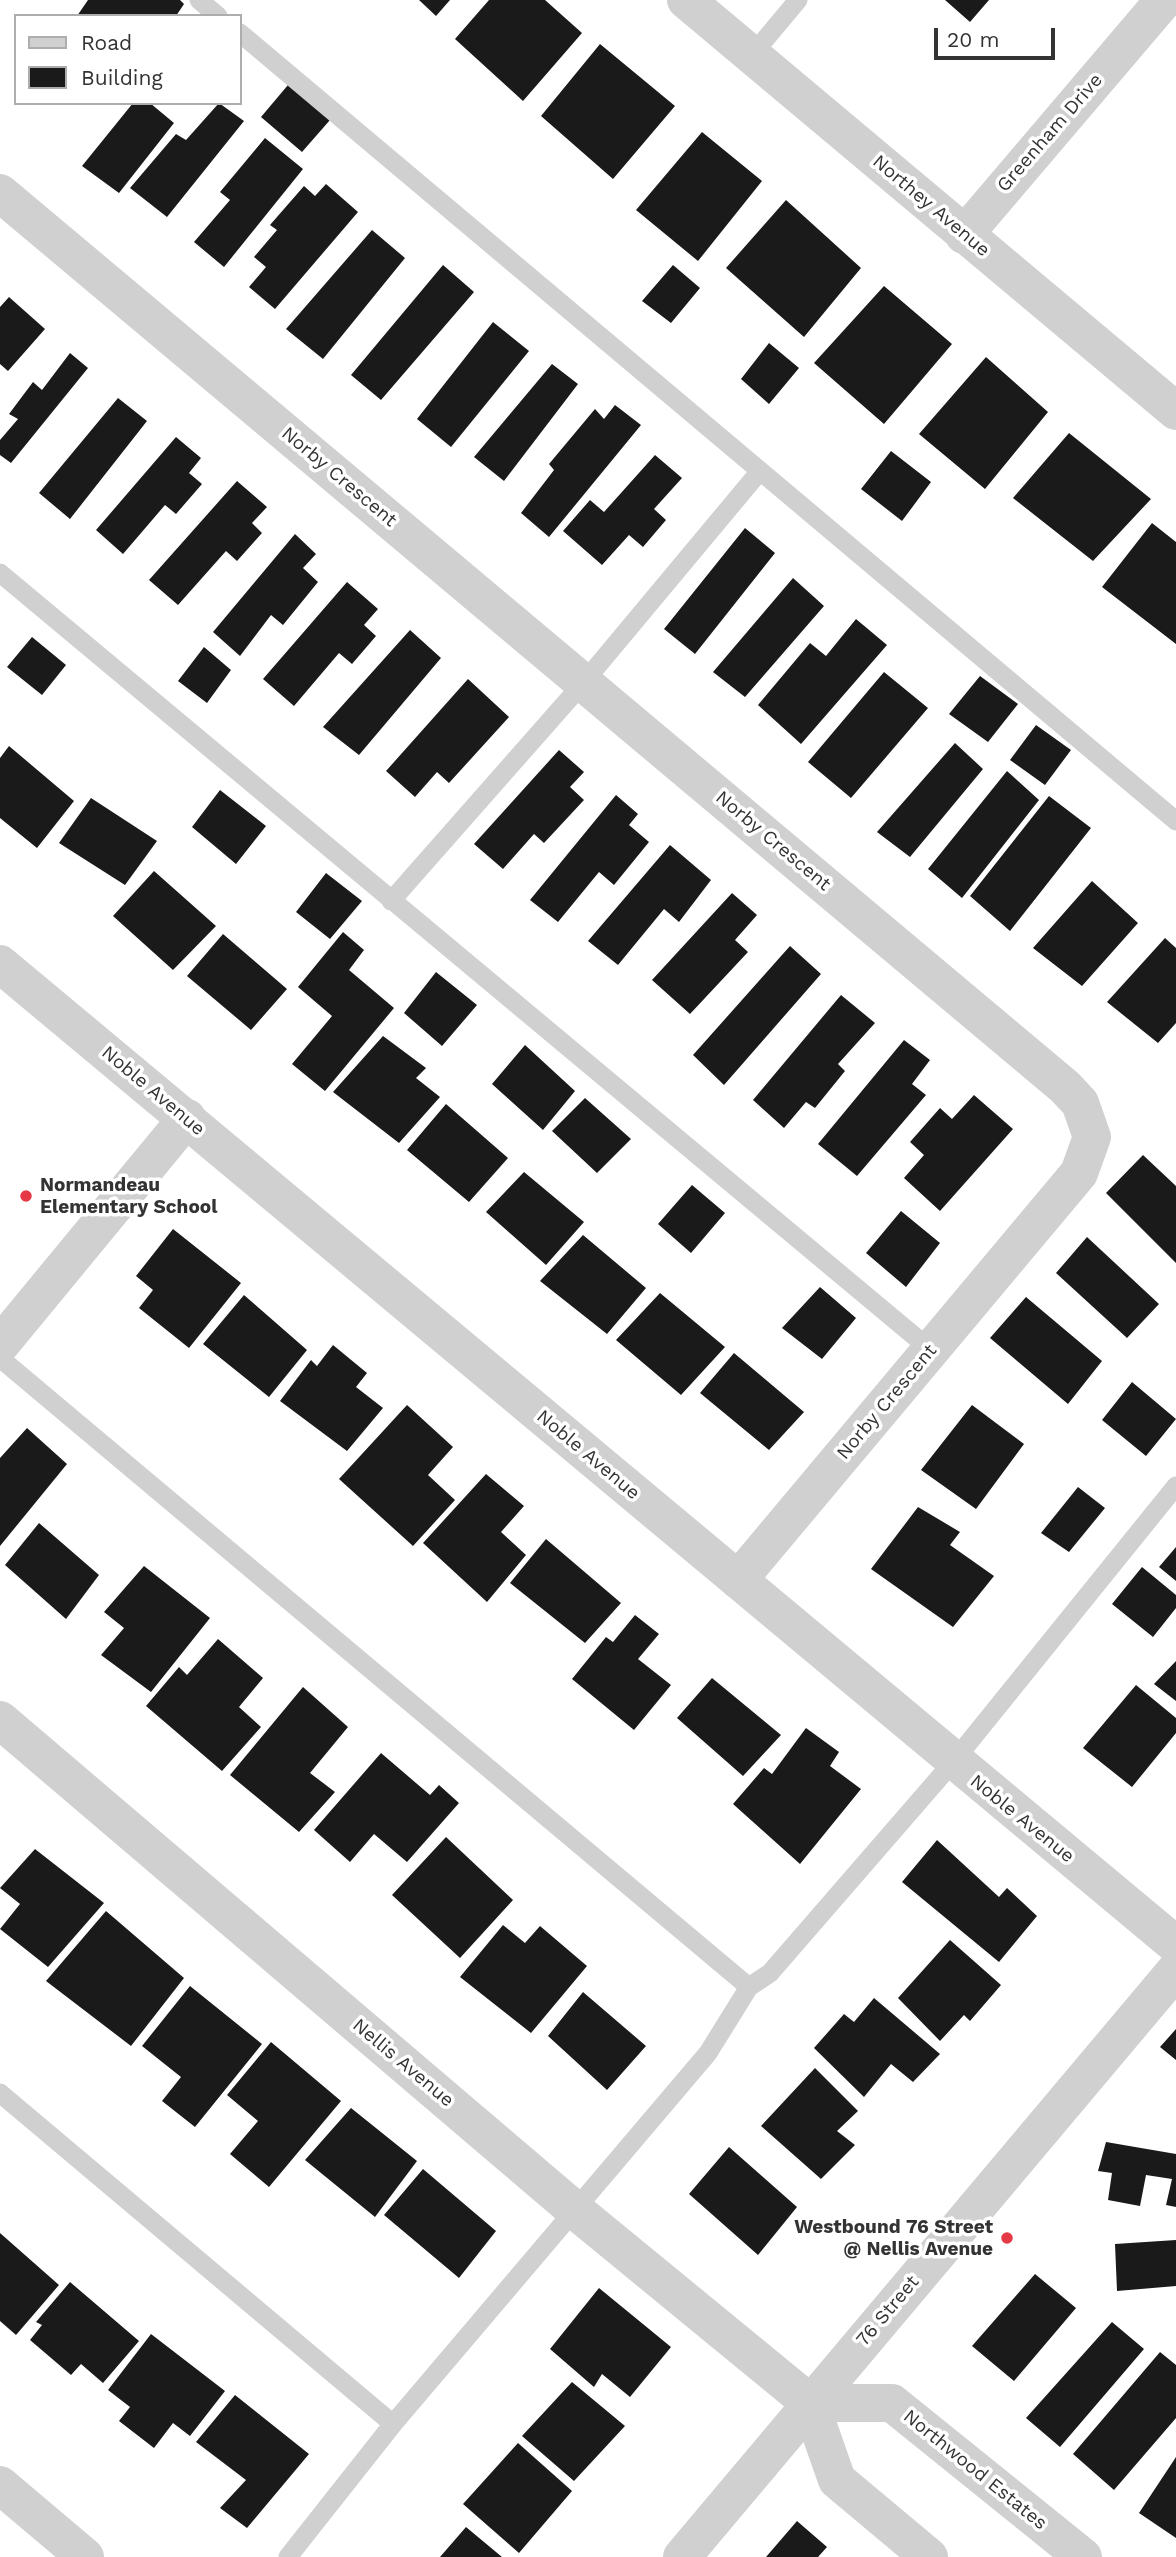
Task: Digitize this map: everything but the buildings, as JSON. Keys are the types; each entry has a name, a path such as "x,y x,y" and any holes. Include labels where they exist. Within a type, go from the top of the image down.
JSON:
{"street":[{"name":"Northey Avenue","path":"686,0 1176,411"},
{"name":"Greenham Drive","path":"964,234 1164,0"},
{"name":"Norby Crescent","path":"0,193 1054,1078 1080,1104 1090,1123 1092,1137 1079,1173 738,1580"},
{"name":"Noble Avenue","path":"0,964 953,1762 1176,1945"},
{"path":"0,1345 187,1118"},
{"name":"Nellis Avenue","path":"0,1720 576,2211 810,2403"},
{"name":"76 Street","path":"682,2557 1176,1970"},
{"path":"810,2403 837,2480 929,2557"},
{"name":"Northwood Estates","path":"810,2403 892,2403 1083,2557"},
{"path":"0,2485 85,2557"}],"lane":[{"path":"199,0 216,14"},
{"path":"752,55 798,0"},
{"path":"242,35 1176,821"},
{"path":"391,901 584,682 760,471"},
{"path":"0,573 931,1350"},
{"path":"0,1358 749,1987"},
{"path":"288,2557 393,2424 708,2053 749,1987 770,1973 953,1762 1176,1486"},
{"path":"0,2093 393,2424"}],"place":[{"name":"Normandeau Elementary School","path":"26,1196"},
{"name":"Westbound 76 Street @ Nellis Avenue","path":"1007,2238"}]}
